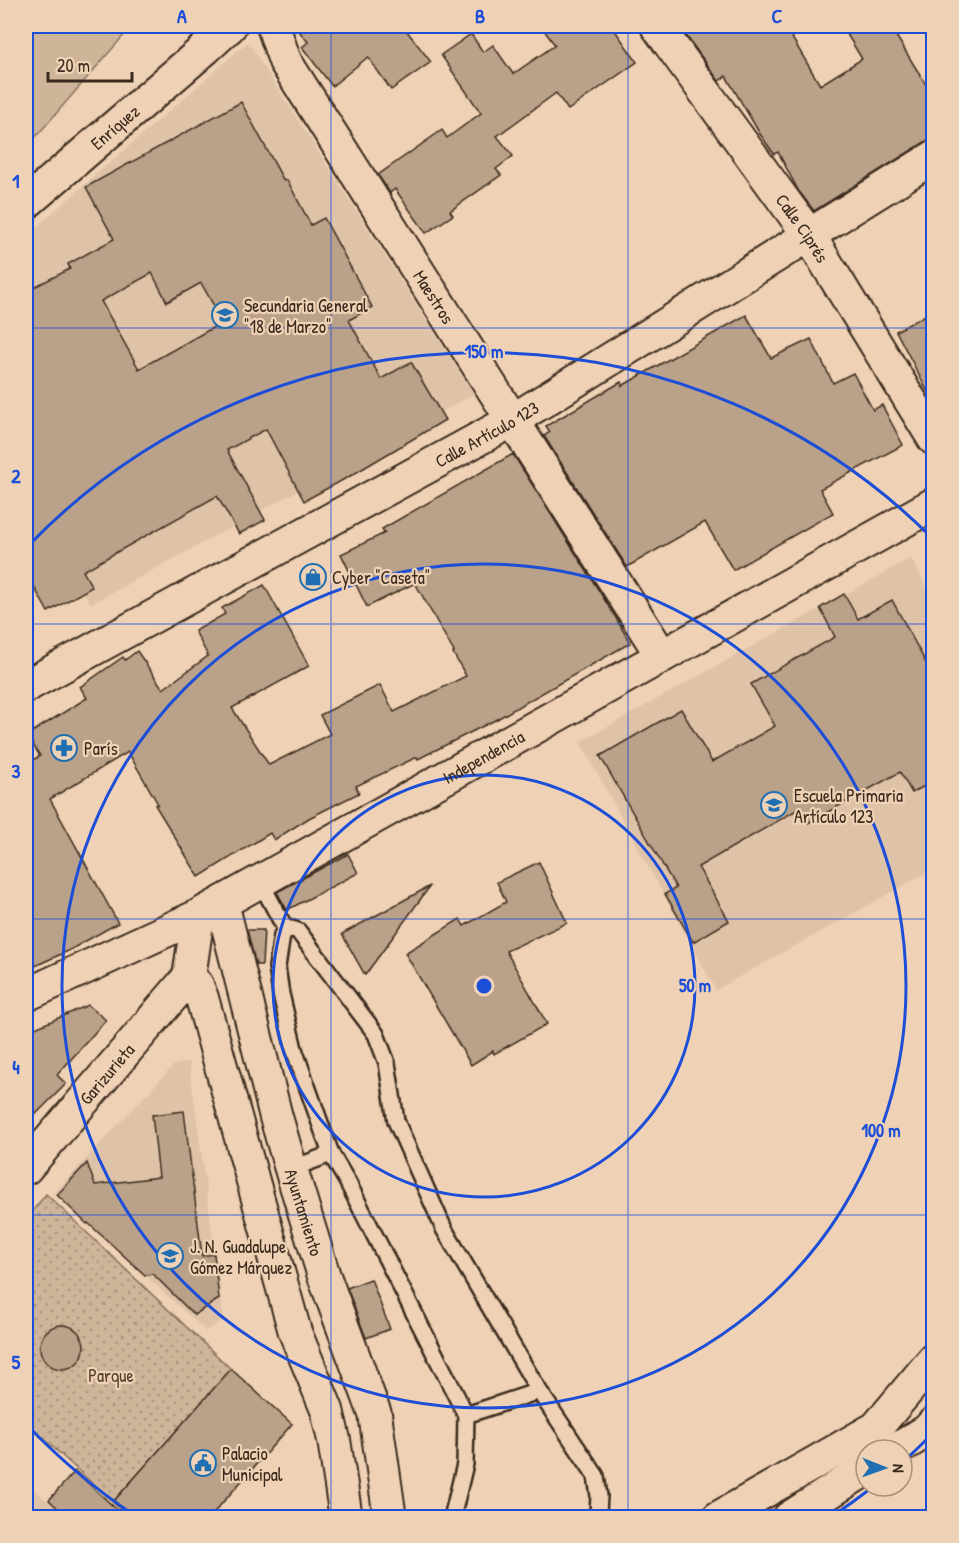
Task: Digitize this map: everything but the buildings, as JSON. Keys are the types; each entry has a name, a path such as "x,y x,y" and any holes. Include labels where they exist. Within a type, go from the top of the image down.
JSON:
{"street":[{"name":"Enríquez","path":"26,203 230,26"},
{"name":"Maestros","path":"273,26 285,61 662,656"},
{"name":"Calle Ciprés","path":"657,26 809,235 933,439"},
{"name":"Calle Artículo 123","path":"26,686 513,420 933,157"},
{"name":"Independencia","path":"26,995 210,909 260,882 933,504"},
{"path":"210,909 189,977 197,985 202,998 295,1332 327,1410 346,1518"},
{"name":"Ayuntamiento","path":"210,909 324,1276 375,1414 390,1518"},
{"name":"Garizurieta","path":"26,1168 189,977"},
{"path":"718,1518 754,1509 876,1428 933,1359"},
{"path":"914,1439 928,1430 933,1423"},
{"path":"789,1518 854,1477"}],"lane":[{"path":"260,882 286,930"},
{"path":"452,1518 465,1464 466,1415 331,1154 294,1049 281,994 277,967 282,935 286,930 298,931 376,1034 387,1063 396,1121 444,1229 539,1391 596,1476 599,1496 598,1512 593,1518"},
{"path":"291,1169 331,1154"},
{"path":"466,1415 539,1391"}],"shaded area":[{"name":"Secundaria General \"18 de Marzo\"","path":"248,42 474,394 91,604 26,504 26,236"},
{"name":"Escuela Primaria Artículo 123","path":"911,558 933,599 933,869 716,990 580,742"},
{"name":"J. N. Guadalupe Gómez Márquez","path":"189,1062 224,1320 206,1331 54,1193 174,1065"},
{"path":"26,1483 67,1517 26,1517"}],"green space":[{"path":"26,26 132,26 27,147 26,146"},
{"name":"Parque","path":"46,1194 231,1369 113,1502 26,1423 26,1219"}],"place":[{"name":"Secundaria General \"18 de Marzo\"","path":"225,315"},
{"name":"Cyber \"Caseta\"","path":"313,577"},
{"name":"París","path":"64,748"},
{"name":"Escuela Primaria Artículo 123","path":"774,805"},
{"name":"J. N. Guadalupe Gómez Márquez","path":"170,1256"},
{"name":"Palacio Municipal","path":"203,1463"}]}
